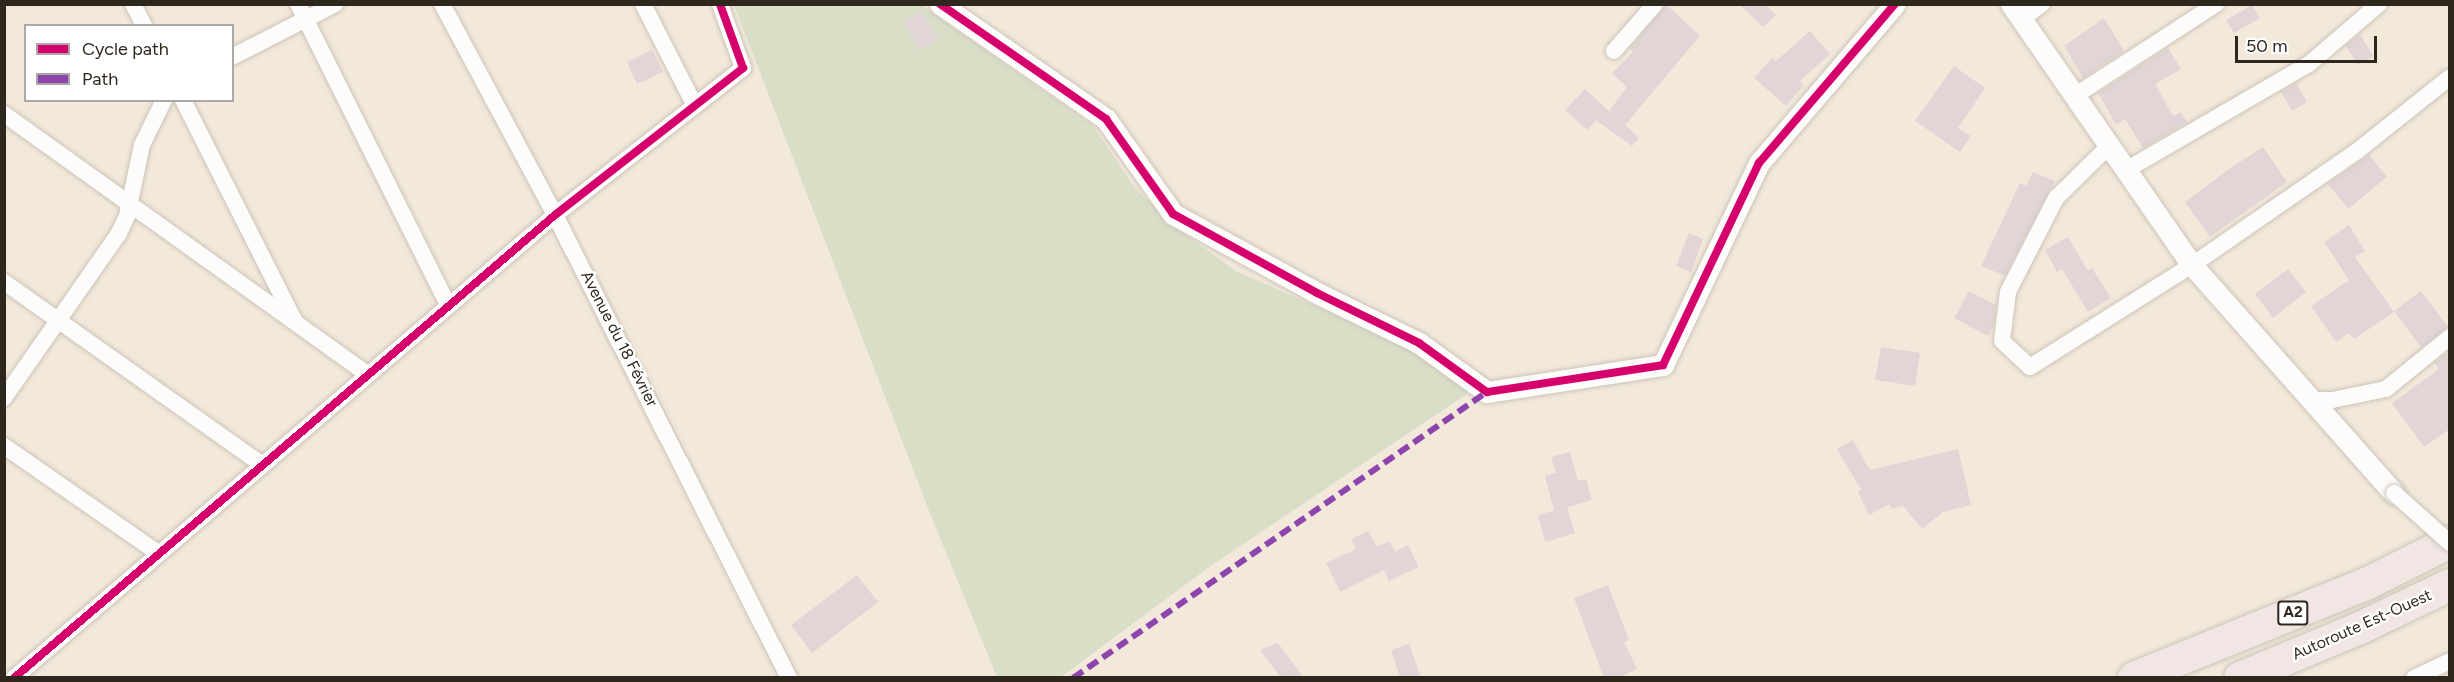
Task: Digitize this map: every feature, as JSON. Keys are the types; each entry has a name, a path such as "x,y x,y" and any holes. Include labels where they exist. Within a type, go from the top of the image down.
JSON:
{"highway":[{"name":"A2","path":"2134,678 2368,583 2450,543"},
{"name":"Autoroute Est-Ouest","path":"2240,678 2358,629 2450,585"}],"street":[{"path":"133,4 143,24"},
{"path":"234,56 302,12 335,4"},
{"name":"Avenue du 18 Février","path":"442,4 555,215 789,678"},
{"path":"643,4 694,104"},
{"path":"14,678 261,464 555,215 694,104 743,68 720,4"},
{"path":"940,4 1106,119 1173,214 1317,293 1419,344 1487,392 1663,365 1758,163 1896,4"},
{"path":"1614,51 1655,4"},
{"path":"2042,4 2016,12 2192,265 2394,494 2450,543"},
{"path":"2073,97 2216,4"},
{"path":"2126,170 2309,64 2379,4"},
{"path":"302,12 448,305"},
{"path":"2109,146 2056,198 2008,292 2002,341 2030,367 2192,265 2356,152 2450,77"},
{"path":"4,398 119,233 130,204 142,145 163,102"},
{"path":"184,102 296,323"},
{"path":"4,114 367,374"},
{"path":"4,282 261,464"},
{"path":"2310,400 2332,400 2386,389 2450,337"},
{"path":"4,446 158,553"},
{"path":"2414,678 2450,661"}],"green space":[{"path":"734,5 921,5 1093,126 1135,188 1171,224 1236,271 1396,341 1466,385 1467,394 1212,565 1061,677 997,677 931,516"}],"building":[{"path":"1666,4 1700,36 1625,125 1639,138 1632,146 1596,120 1587,130 1565,110 1585,89 1609,111 1627,87 1612,73 1633,52 1630,49"},
{"path":"1739,4 1765,4 1776,15 1763,27"},
{"path":"2252,5 2260,18 2234,33 2226,20"},
{"path":"922,11 938,40 919,50 903,21"},
{"path":"2104,18 2124,51 2083,78 2064,46"},
{"path":"1810,31 1830,54 1800,81 1804,85 1786,106 1754,78 1772,58 1776,61"},
{"path":"2360,34 2373,56 2358,65 2346,46"},
{"path":"2168,48 2181,69 2155,84 2173,116 2181,112 2187,122 2143,148 2125,119 2116,125 2098,93"},
{"path":"652,50 663,72 637,84 627,62"},
{"path":"1954,66 1985,88 1958,128 1971,136 1960,152 1915,121"},
{"path":"2296,83 2307,102 2292,111 2281,92"},
{"path":"2263,147 2287,182 2210,237 2185,202"},
{"path":"2369,155 2387,177 2348,209 2328,184"},
{"path":"2033,172 2055,181 2005,276 1981,266 2020,183 2026,186"},
{"path":"2349,225 2365,251 2355,257 2394,312 2354,339 2349,333 2336,342 2311,306 2349,280 2324,242"},
{"path":"1689,233 1703,239 1691,272 1676,266"},
{"path":"2068,237 2088,271 2092,268 2111,298 2088,312 2062,269 2057,272 2045,250"},
{"path":"2288,269 2306,292 2273,318 2255,294"},
{"path":"1969,291 1996,305 1993,327 1988,336 1954,318"},
{"path":"2421,291 2448,327 2421,347 2394,311"},
{"path":"1881,347 1920,353 1915,386 1875,380"},
{"path":"2450,351 2450,429 2424,447 2392,403 2439,369 2434,363"},
{"path":"1853,440 1870,470 1958,449 1971,505 1943,512 1922,529 1903,506 1891,509 1890,504 1869,515 1858,492 1861,490 1837,449"},
{"path":"1570,452 1578,481 1586,479 1592,500 1554,511 1545,476 1556,473 1551,457"},
{"path":"1567,507 1575,533 1545,542 1538,515"},
{"path":"1368,531 1377,547 1389,541 1395,552 1408,545 1419,567 1389,581 1384,570 1340,592 1326,563 1356,549 1351,539"},
{"path":"857,575 878,602 812,653 791,625"},
{"path":"1608,585 1629,640 1624,642 1637,669 1619,678 1604,678 1574,598"},
{"path":"1278,643 1304,678 1281,678 1260,650"},
{"path":"1409,644 1421,678 1400,678 1391,650"}],"marked path":[{"path":"1073,678 1487,392"}],"cycle path":[{"path":"14,678 555,215 743,68 720,4"},
{"path":"940,4 1106,119 1173,214 1317,293 1419,343 1487,392 1663,365 1759,163 1895,4"}]}
